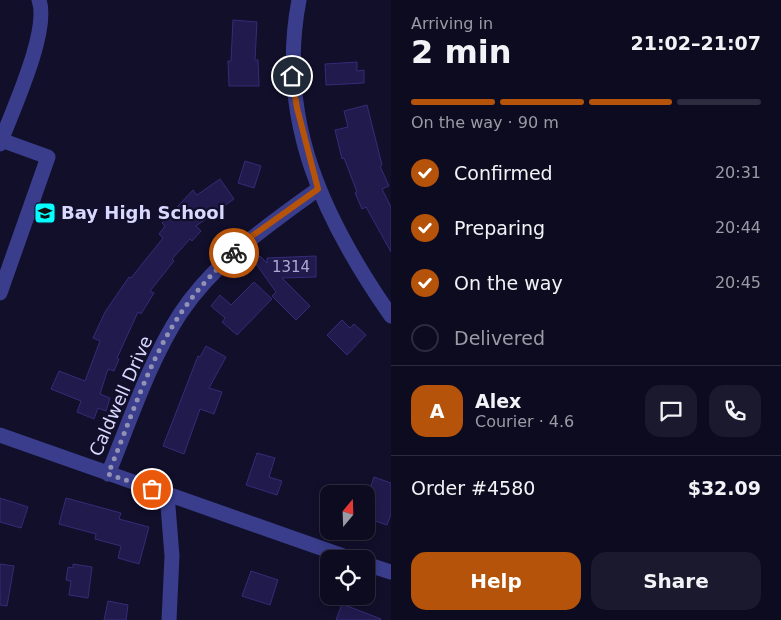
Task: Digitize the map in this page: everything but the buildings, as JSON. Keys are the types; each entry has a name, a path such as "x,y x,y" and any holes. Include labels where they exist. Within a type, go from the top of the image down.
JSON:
{"street":[{"path":"0,293 48,157 1,142 36,43 42,20 39,0"},
{"path":"299,0 292,76 297,108 318,189 347,250 391,316"},
{"name":"Caldwell Drive","path":"108,474 155,360 180,314 215,270 252,236 318,189"},
{"path":"0,435 326,550"},
{"path":"167,494 172,556 169,620"},
{"path":"375,567 391,572"}],"way so far":[{"path":"152,489 108,474 155,360 180,314 215,270 234,253"}],"place":[{"name":"Bay High School","path":"45,213"}],"route":[{"path":"234,253 252,236 318,189 297,108 292,76"}]}
